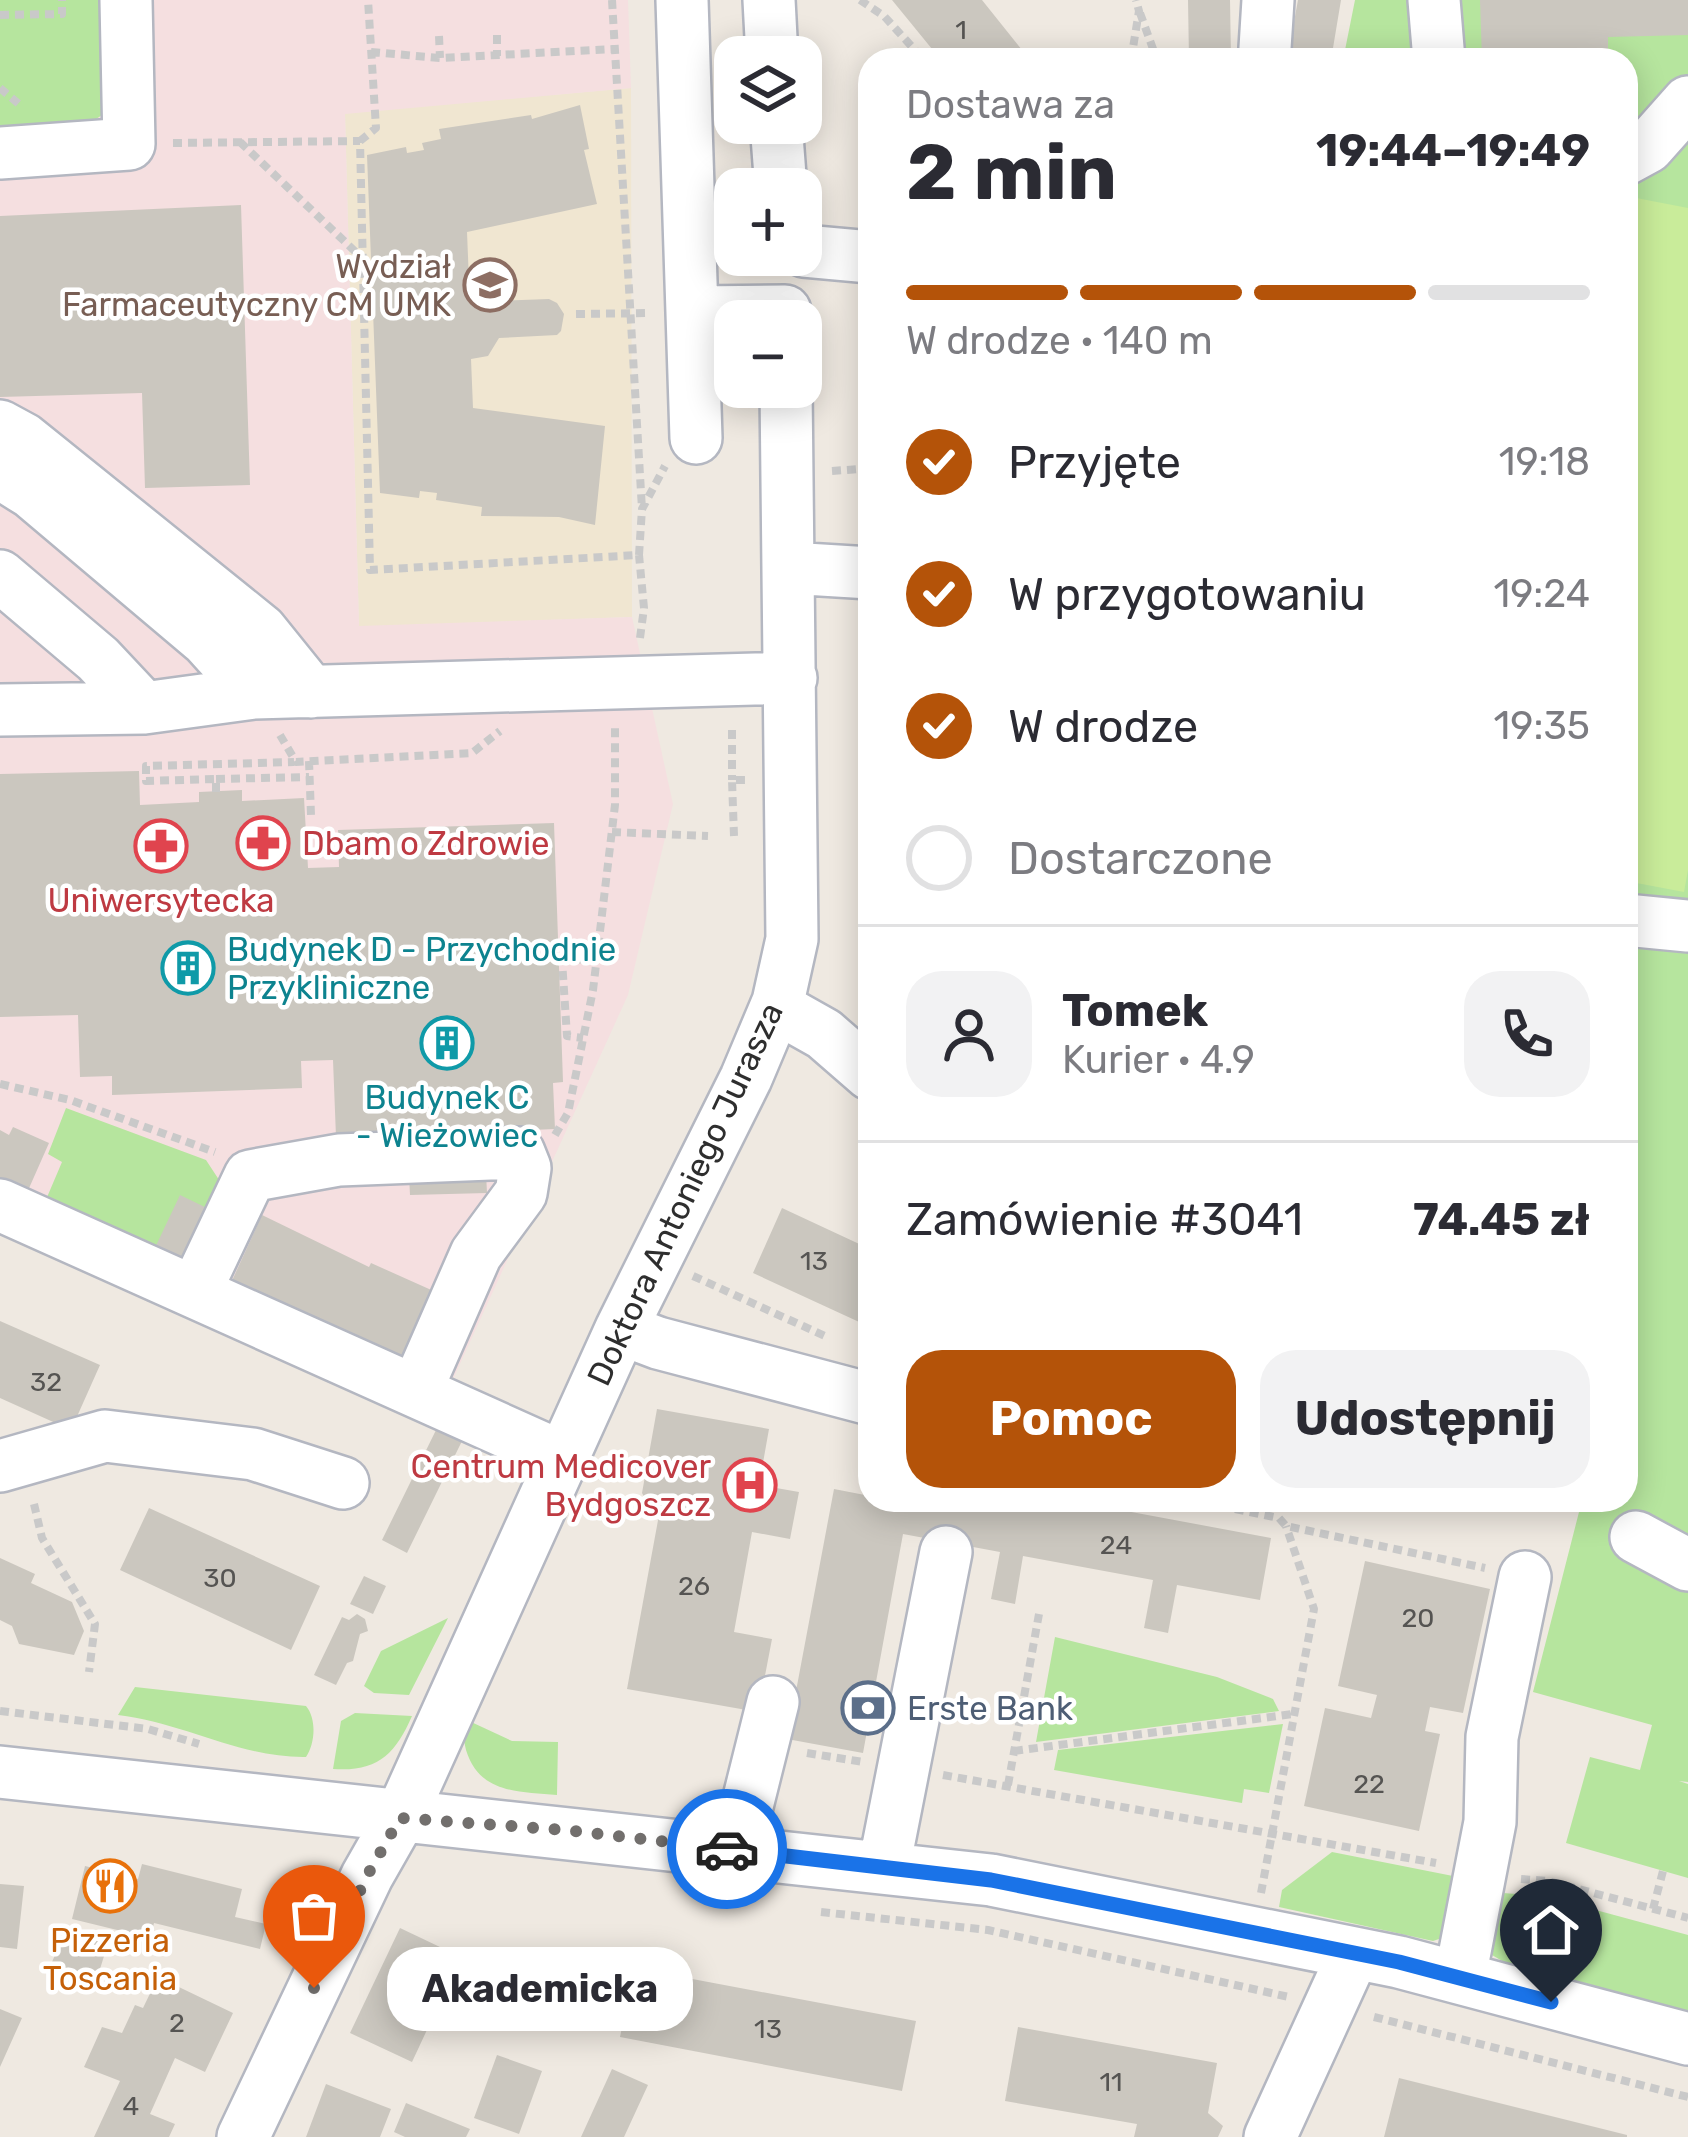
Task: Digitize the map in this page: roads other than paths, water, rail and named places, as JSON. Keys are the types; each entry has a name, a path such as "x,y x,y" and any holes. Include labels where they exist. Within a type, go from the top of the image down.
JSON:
{"street":[{"path":"0,153 129,144 126,0"},
{"path":"682,0 696,438"},
{"path":"769,0 771,36"},
{"path":"1433,0 1438,48"},
{"path":"1638,152 1688,102"},
{"path":"822,254 858,256"},
{"path":"694,312 714,313"},
{"name":"Doktora Antoniego Jurasza","path":"243,2137 367,1876 400,1818 621,1328 746,1078 776,1007 792,939 786,408"},
{"path":"0,426 24,439 261,630 310,692"},
{"path":"0,473 32,493 206,640 254,693"},
{"path":"789,568 858,572"},
{"path":"0,577 98,658 144,707"},
{"path":"0,710 144,707 254,693 791,678"},
{"path":"1638,921 1688,926"},
{"path":"776,1007 824,1034 858,1064"},
{"path":"195,1292 250,1176 339,1160 519,1153 525,1168 520,1192 476,1254 416,1391"},
{"path":"0,1205 564,1458"},
{"path":"621,1328 658,1343 858,1396"},
{"path":"12,1461 105,1436 253,1454 343,1483"},
{"path":"1636,1537 1688,1565"},
{"path":"884,1868 946,1552"},
{"path":"1460,1977 1490,1822 1492,1737 1525,1577"},
{"path":"736,1850 769,1724"},
{"path":"0,1772 991,1880 1460,1977 1688,2038"},
{"path":"1270,2137 1354,1953"}],"place":[{"name":"Wydział Farmaceutyczny CM UMK","path":"490,285"},
{"name":"Dbam o Zdrowie","path":"263,843"},
{"name":"Uniwersytecka","path":"161,846"},
{"name":"Budynek D - Przychodnie Przykliniczne","path":"188,968"},
{"name":"Budynek C - Wieżowiec","path":"447,1043"},
{"name":"Centrum Medicover Bydgoszcz","path":"750,1485"},
{"name":"Erste Bank","path":"868,1708"},
{"name":"Pizzeria Toscania","path":"110,1886"},
{"name":"Akademicka","path":"314,1988"}]}
